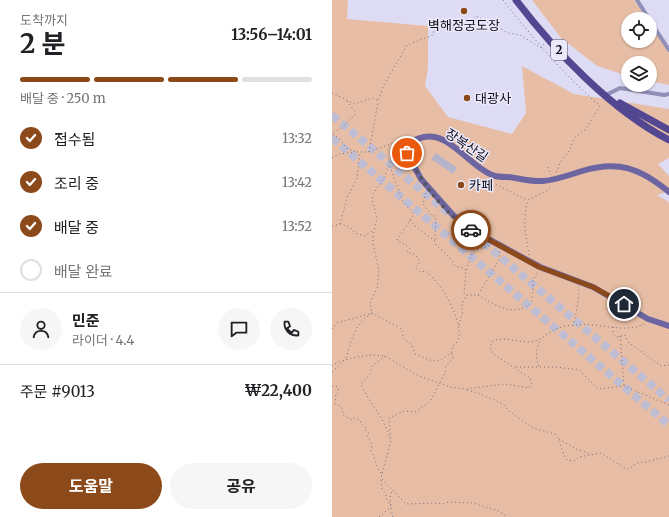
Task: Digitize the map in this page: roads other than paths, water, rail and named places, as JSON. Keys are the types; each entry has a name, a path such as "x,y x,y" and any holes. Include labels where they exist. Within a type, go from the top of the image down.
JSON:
{"main road":[{"name":"2","path":"516,0 573,66 629,116 669,140"},
{"name":"2","path":"606,96 669,130"}],"street":[{"path":"637,0 644,12"},
{"path":"657,32 669,50"},
{"path":"606,96 620,88 664,95 669,94"},
{"name":"장복산길","path":"669,192 658,183 640,173 616,165 542,181 492,175 441,138 416,138 408,144 407,153 413,166 428,188 453,215 468,228 539,267 593,287 648,319 669,326"}],"tunnel":[{"path":"332,115 452,216"},
{"path":"332,138 669,425"},
{"path":"465,227 669,400"}],"place":[{"name":"벽해정궁도장","path":"464,11"},
{"name":"대광사","path":"467,98"},
{"name":"카페","path":"461,185"}]}
